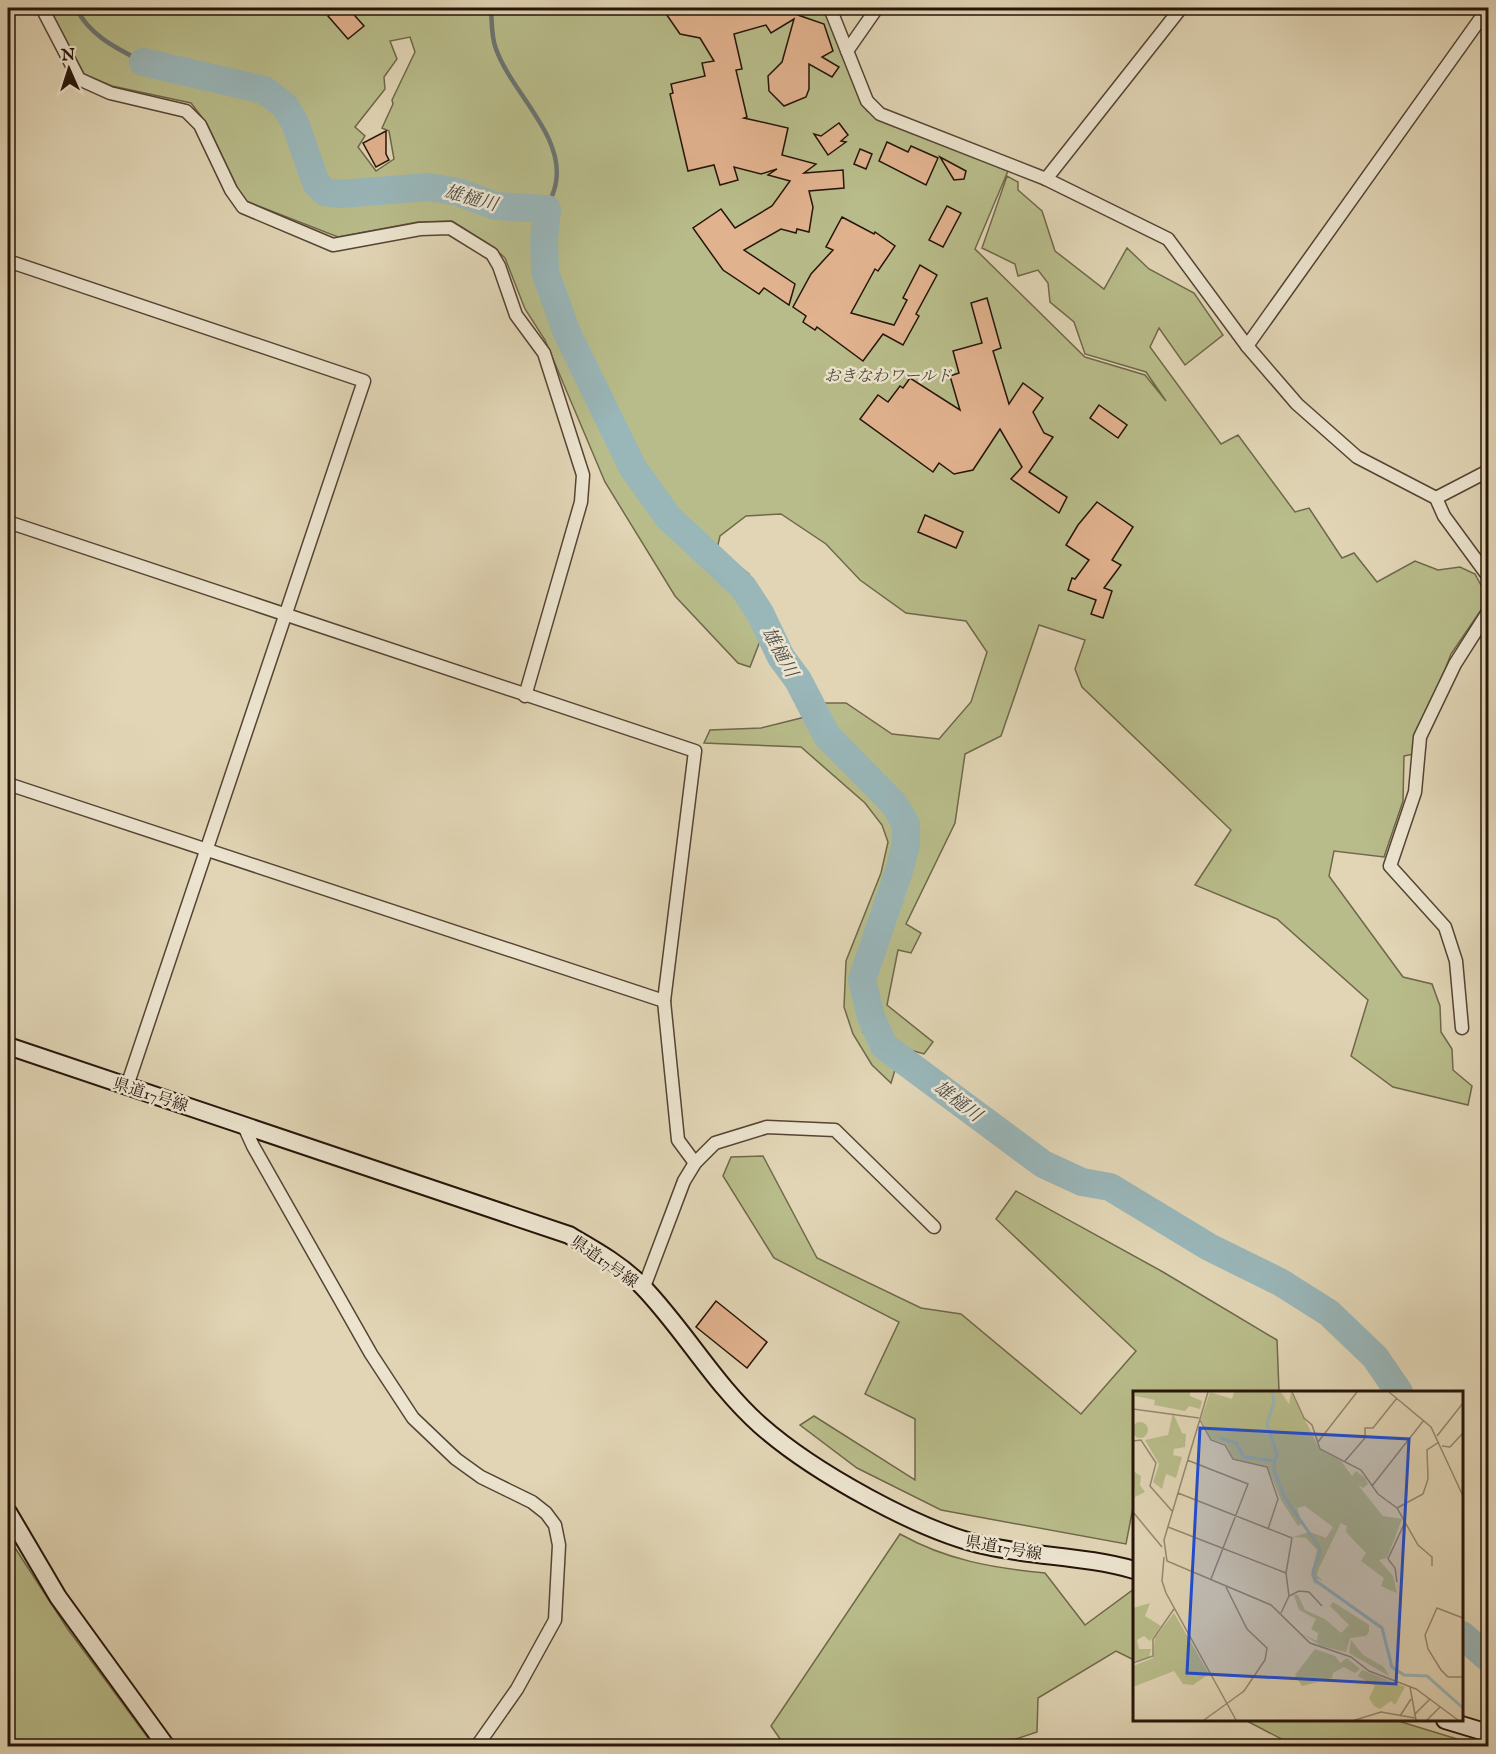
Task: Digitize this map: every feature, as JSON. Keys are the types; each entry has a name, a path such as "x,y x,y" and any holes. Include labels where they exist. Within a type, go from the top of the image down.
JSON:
{"main road":[{"name":"県道17号線","path":"8,1046 569,1235 623,1269 644,1287 726,1391 759,1425 804,1460 913,1520 955,1538 987,1546 1066,1556 1133,1570"},
{"path":"8,1512 64,1606 166,1746"},
{"path":"1452,1721 1488,1733"}],"street":[{"path":"42,8 79,79 110,93 186,111 194,118 200,125 231,190 243,207 333,245 420,228 450,228 492,254 499,266 516,315 544,353 583,476 581,502 525,696"},
{"path":"830,8 867,101 880,114 1046,179 1168,239 1247,346 1298,404 1357,457 1437,498 1444,516 1488,576"},
{"path":"847,51 877,8"},
{"path":"1046,179 1181,8"},
{"path":"1247,346 1488,8"},
{"path":"8,261 364,381 127,1086"},
{"path":"1437,498 1488,471"},
{"path":"8,522 695,751 664,1001 678,1140 695,1163"},
{"path":"1462,1028 1456,960 1445,927 1390,866 1415,792 1420,736 1455,664 1488,612"},
{"path":"8,784 664,1001"},
{"path":"243,1124 253,1146 370,1354 413,1418 456,1459 481,1477 532,1502 546,1513 555,1526 559,1545 555,1620 517,1689 477,1746"},
{"path":"644,1287 684,1181 695,1163 715,1143 767,1127 835,1130 934,1227"}],"green space":[{"name":"おきなわワールド","path":"49,8 827,8 867,111 1008,171 975,249 1085,357 1145,375 1166,401 1146,372 1085,354 1074,322 1050,302 1048,283 1038,270 1018,276 1015,264 982,248 1007,176 1018,182 1018,190 1042,211 1055,251 1104,289 1127,248 1149,269 1194,293 1223,335 1185,365 1159,328 1150,347 1221,444 1238,435 1295,512 1309,508 1342,558 1354,553 1377,582 1415,561 1438,570 1460,567 1475,574 1484,591 1481,610 1451,654 1413,754 1404,756 1403,801 1384,857 1334,851 1329,876 1403,977 1432,984 1440,1006 1441,1032 1452,1049 1453,1070 1472,1086 1468,1105 1393,1087 1351,1056 1368,1000 1277,919 1195,885 1231,830 1082,687 1075,669 1085,640 1039,625 1001,736 965,754 955,823 906,924 921,933 911,953 898,950 887,1005 933,1042 924,1054 900,1047 864,1012 863,1032 895,1070 891,1083 872,1065 853,1034 844,1007 846,961 881,873 888,842 882,825 865,803 801,747 704,743 710,730 761,728 801,718 821,703 846,703 892,734 939,739 971,702 987,652 966,621 906,613 860,580 826,544 781,514 746,516 720,536 717,549 749,574 762,636 750,667 738,663 675,596 605,482 545,340 525,309 505,258 493,247 452,221 418,222 338,237 243,200 207,124 191,103 112,86 84,74","holes":["410,37 415,52 392,100 393,104 382,128 389,131 394,159 376,171 358,147 365,136 355,127 385,89 384,77 397,59 390,41"]},
{"path":"763,1156 817,1258 921,1308 961,1314 1081,1414 1136,1351 996,1219 1016,1191 1163,1272 1277,1340 1279,1391 1133,1391 1133,1507 1126,1544 941,1510 857,1468 800,1425 814,1416 915,1480 915,1419 865,1394 899,1322 774,1258 723,1176 731,1157"},
{"path":"900,1534 935,1550 970,1561 1045,1573 1085,1625 1133,1590 1133,1660 1116,1651 1038,1698 1037,1732 995,1746 785,1746 771,1726"},
{"path":"8,1537 67,1628 154,1746 8,1746"},
{"path":"1247,1721 1398,1721 1480,1746 1295,1746"}],"building":[{"path":"338,8 348,8 364,26 348,39 328,16"},
{"path":"662,8 793,8 798,15 824,24 833,51 822,57 839,67 832,77 809,64 809,89 806,97 784,106 769,91 768,76 782,62 794,19 771,33 766,25 734,34 742,69 736,70 747,117 744,118 788,128 782,155 816,164 804,173 843,170 844,188 809,191 813,207 809,232 797,229 796,233 781,229 744,250 795,284 789,305 764,288 759,294 723,270 693,228 721,209 735,228 772,206 790,181 768,175 777,169 761,174 734,167 738,180 720,185 714,165 688,171 670,94 673,93 671,84 705,76 702,63 714,61 700,38 680,34"},
{"path":"839,123 848,135 841,141 846,142 828,155 814,134 821,136"},
{"path":"386,131 386,154 389,160 376,167 363,143"},
{"path":"887,142 908,152 911,146 938,158 926,185 879,161"},
{"path":"860,149 872,154 866,169 854,164"},
{"path":"940,157 966,171 964,179 954,180"},
{"path":"947,206 961,213 943,247 929,240"},
{"path":"842,217 874,234 875,232 895,246 878,271 875,269 851,313 894,325 907,300 903,298 920,265 937,275 916,314 919,316 903,345 883,334 863,361 817,327 815,330 803,322 806,316 793,307 811,274 833,250 826,247"},
{"path":"987,298 1001,348 993,351 1009,404 1023,383 1043,398 1033,412 1044,433 1053,437 1029,472 1067,497 1059,513 1011,479 1022,467 1000,429 973,470 954,474 939,463 933,472 860,419 878,395 888,402 900,386 903,388 910,378 960,410 950,376 959,373 953,351 982,343 971,303"},
{"path":"1099,405 1127,425 1118,438 1090,418"},
{"path":"1097,502 1133,527 1112,560 1121,565 1104,588 1112,591 1103,618 1091,614 1096,600 1068,590 1072,578 1075,579 1089,560 1066,545 1078,525"},
{"path":"925,515 963,532 956,548 918,532"},
{"path":"716,1301 767,1342 747,1368 696,1327"}],"waterway":[{"name":"雄樋川","path":"76,8 96,34 143,62"},
{"path":"491,8 492,34 496,49 513,82 545,131 552,148 556,165 556,182 547,209"},
{"name":"雄樋川","path":"143,62 264,90 285,106 295,123 316,183 325,192 341,194 428,187 458,192 496,206 547,209 544,239 545,272 567,333 633,468 668,517 743,587 760,613 781,657 798,680 827,736 894,804 906,824 906,844 900,868 862,980 871,1017 884,1046 1043,1164 1082,1182 1110,1187 1209,1247 1280,1282 1329,1313 1375,1357 1398,1391"},
{"name":"雄樋川","path":"1463,1636 1488,1658"}]}
